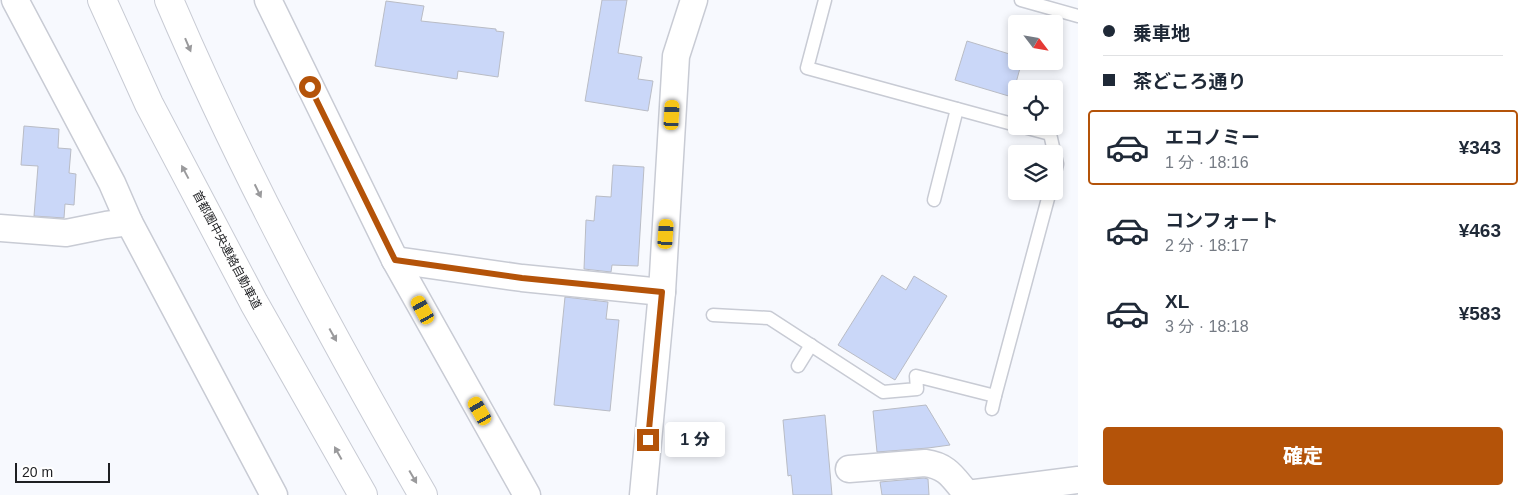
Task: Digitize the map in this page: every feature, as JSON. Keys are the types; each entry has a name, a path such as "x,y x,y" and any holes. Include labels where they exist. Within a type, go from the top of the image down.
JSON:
{"highway":[{"path":"97,0 149,104"},
{"name":"首都圏中央連絡自動車道","path":"102,0 149,104 254,303 363,495"},
{"path":"169,0 202,76 302,280 423,495"}],"street":[{"path":"268,0 395,260 527,495"},
{"path":"643,495 662,292 676,56 694,0"},
{"path":"22,2 112,183 128,222 274,495"},
{"path":"0,228 66,233 128,222"},
{"path":"395,260 522,278 662,292"},
{"path":"849,470 925,463 937,464 946,470 968,494 1078,480"}],"lane":[{"path":"825,0 807,68 1008,123"},
{"path":"1021,0 1078,16"},
{"path":"934,200 957,109"},
{"path":"992,409 1048,200"},
{"path":"713,315 769,318 883,392 917,389 916,376 995,396"},
{"path":"798,366 811,345"}],"building":[{"path":"602,0 627,0 618,53 642,57 638,79 653,81 648,111 585,101"},
{"path":"386,1 424,6 421,21 496,29 496,31 504,32 498,77 458,71 457,79 375,66"},
{"path":"967,41 1008,54 1008,70 1020,70 1017,80 1008,80 1008,96 955,80"},
{"path":"24,126 59,129 58,148 71,149 69,173 76,174 74,205 65,204 64,218 34,216 38,166 21,165"},
{"path":"613,165 644,167 638,266 612,265 611,272 584,269 586,220 594,221 596,196 611,197"},
{"path":"882,275 906,290 914,276 947,296 895,380 838,345"},
{"path":"565,297 608,302 606,319 619,320 610,411 554,405"},
{"path":"926,405 950,445 877,452 873,411"},
{"path":"825,415 832,495 793,495 791,475 788,476 783,420"},
{"path":"928,479 929,495 882,495 880,482"}],"route":[{"path":"310,87 395,260 522,278 662,292 648,440"}]}
